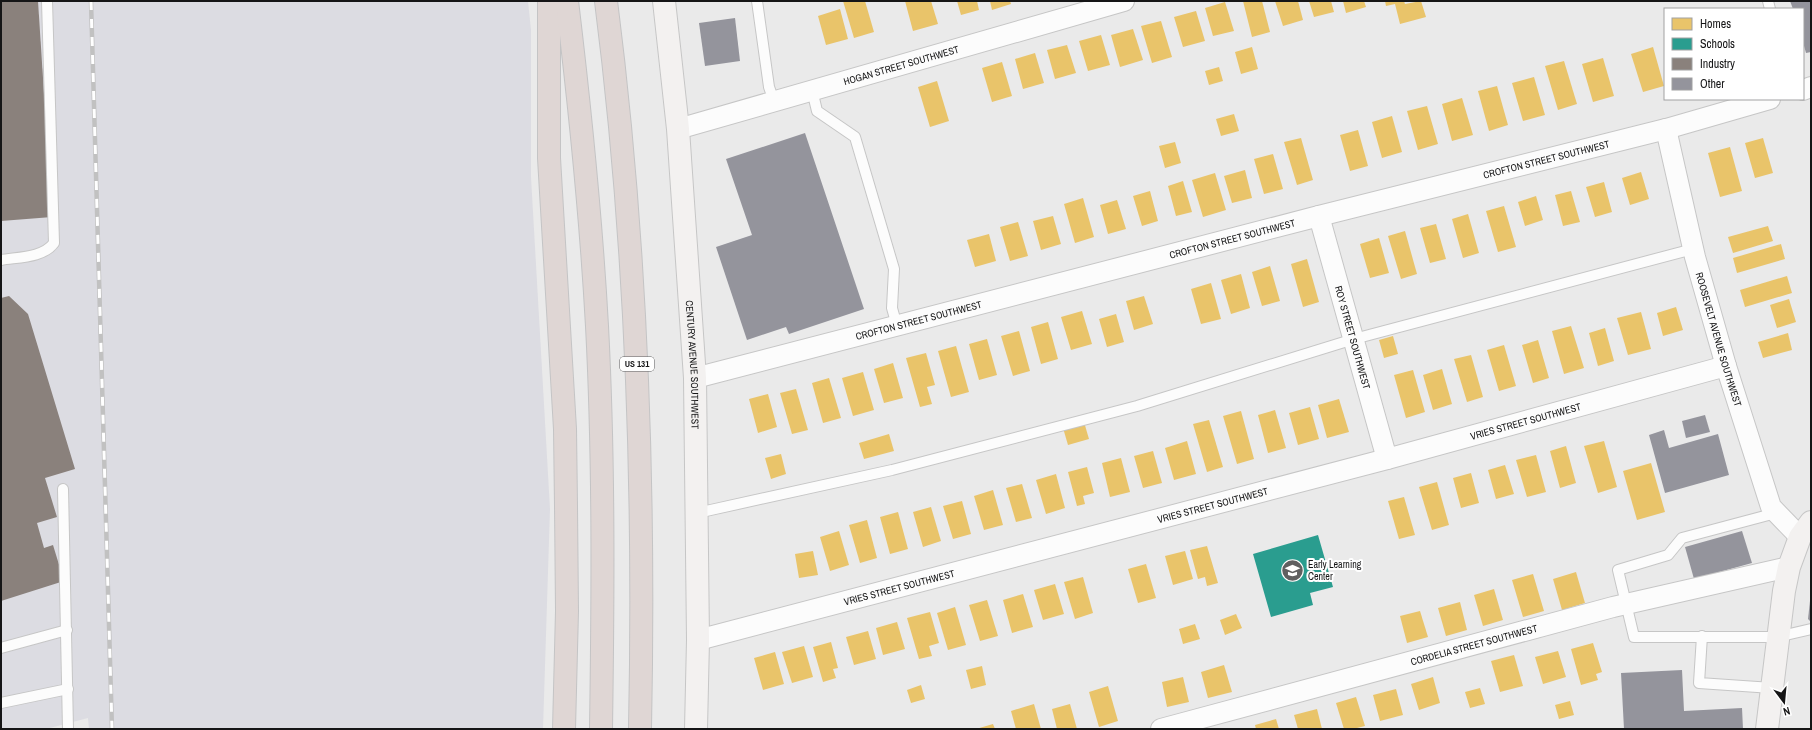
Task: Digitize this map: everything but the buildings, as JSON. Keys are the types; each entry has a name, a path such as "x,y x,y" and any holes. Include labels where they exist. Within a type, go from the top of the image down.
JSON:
{"highway":[{"path":"549,1 550,158 564,422 566,490 567,611 564,729"},
{"path":"567,1 577,84 594,264 597,328 602,438 603,539 601,729"},
{"name":"US 131","path":"606,1 626,192 636,332 641,484 640,729"}],"street":[{"name":"CENTURY AVENUE SOUTHWEST","path":"664,1 678,129 695,378 698,640 696,729"},
{"name":"HOGAN STREET SOUTHWEST","path":"678,129 1124,1"},
{"name":"CROFTON STREET SOUTHWEST","path":"695,378 1319,216 1666,129 1730,104 1762,100"},
{"name":"ROOSEVELT AVENUE SOUTHWEST","path":"1666,129 1693,249 1726,366 1771,507 1776,513 1806,529"},
{"name":"ROY STREET SOUTHWEST","path":"1319,216 1387,459"},
{"name":"VRIES STREET SOUTHWEST","path":"698,640 1387,459 1726,366"},
{"path":"1767,729 1777,637 1784,591 1789,567 1806,529"},
{"name":"CORDELIA STREET SOUTHWEST","path":"1160,729 1626,604 1789,567"}],"lane":[{"path":"1,260 39,254 49,250 54,243 48,1"},
{"path":"757,1 767,75 774,101"},
{"path":"812,90 817,111 855,137 894,269 892,308 897,326"},
{"path":"697,513 892,470 1129,408 1354,339 1693,249"},
{"path":"63,489 68,729"},
{"path":"1776,513 1682,538 1668,555 1618,570 1634,636 1777,637 1811,628"},
{"path":"1,648 67,630"},
{"path":"1702,636 1699,684 1772,688"},
{"path":"1,703 68,689"}],"shaded area":[{"path":"1,1 528,1 531,30 531,177 550,509 543,729 89,729 88,718 46,729 1,729"}],"railway":[{"path":"91,1 112,729"}],"place":[{"name":"Early Learning Center","path":"1293,570"}]}
